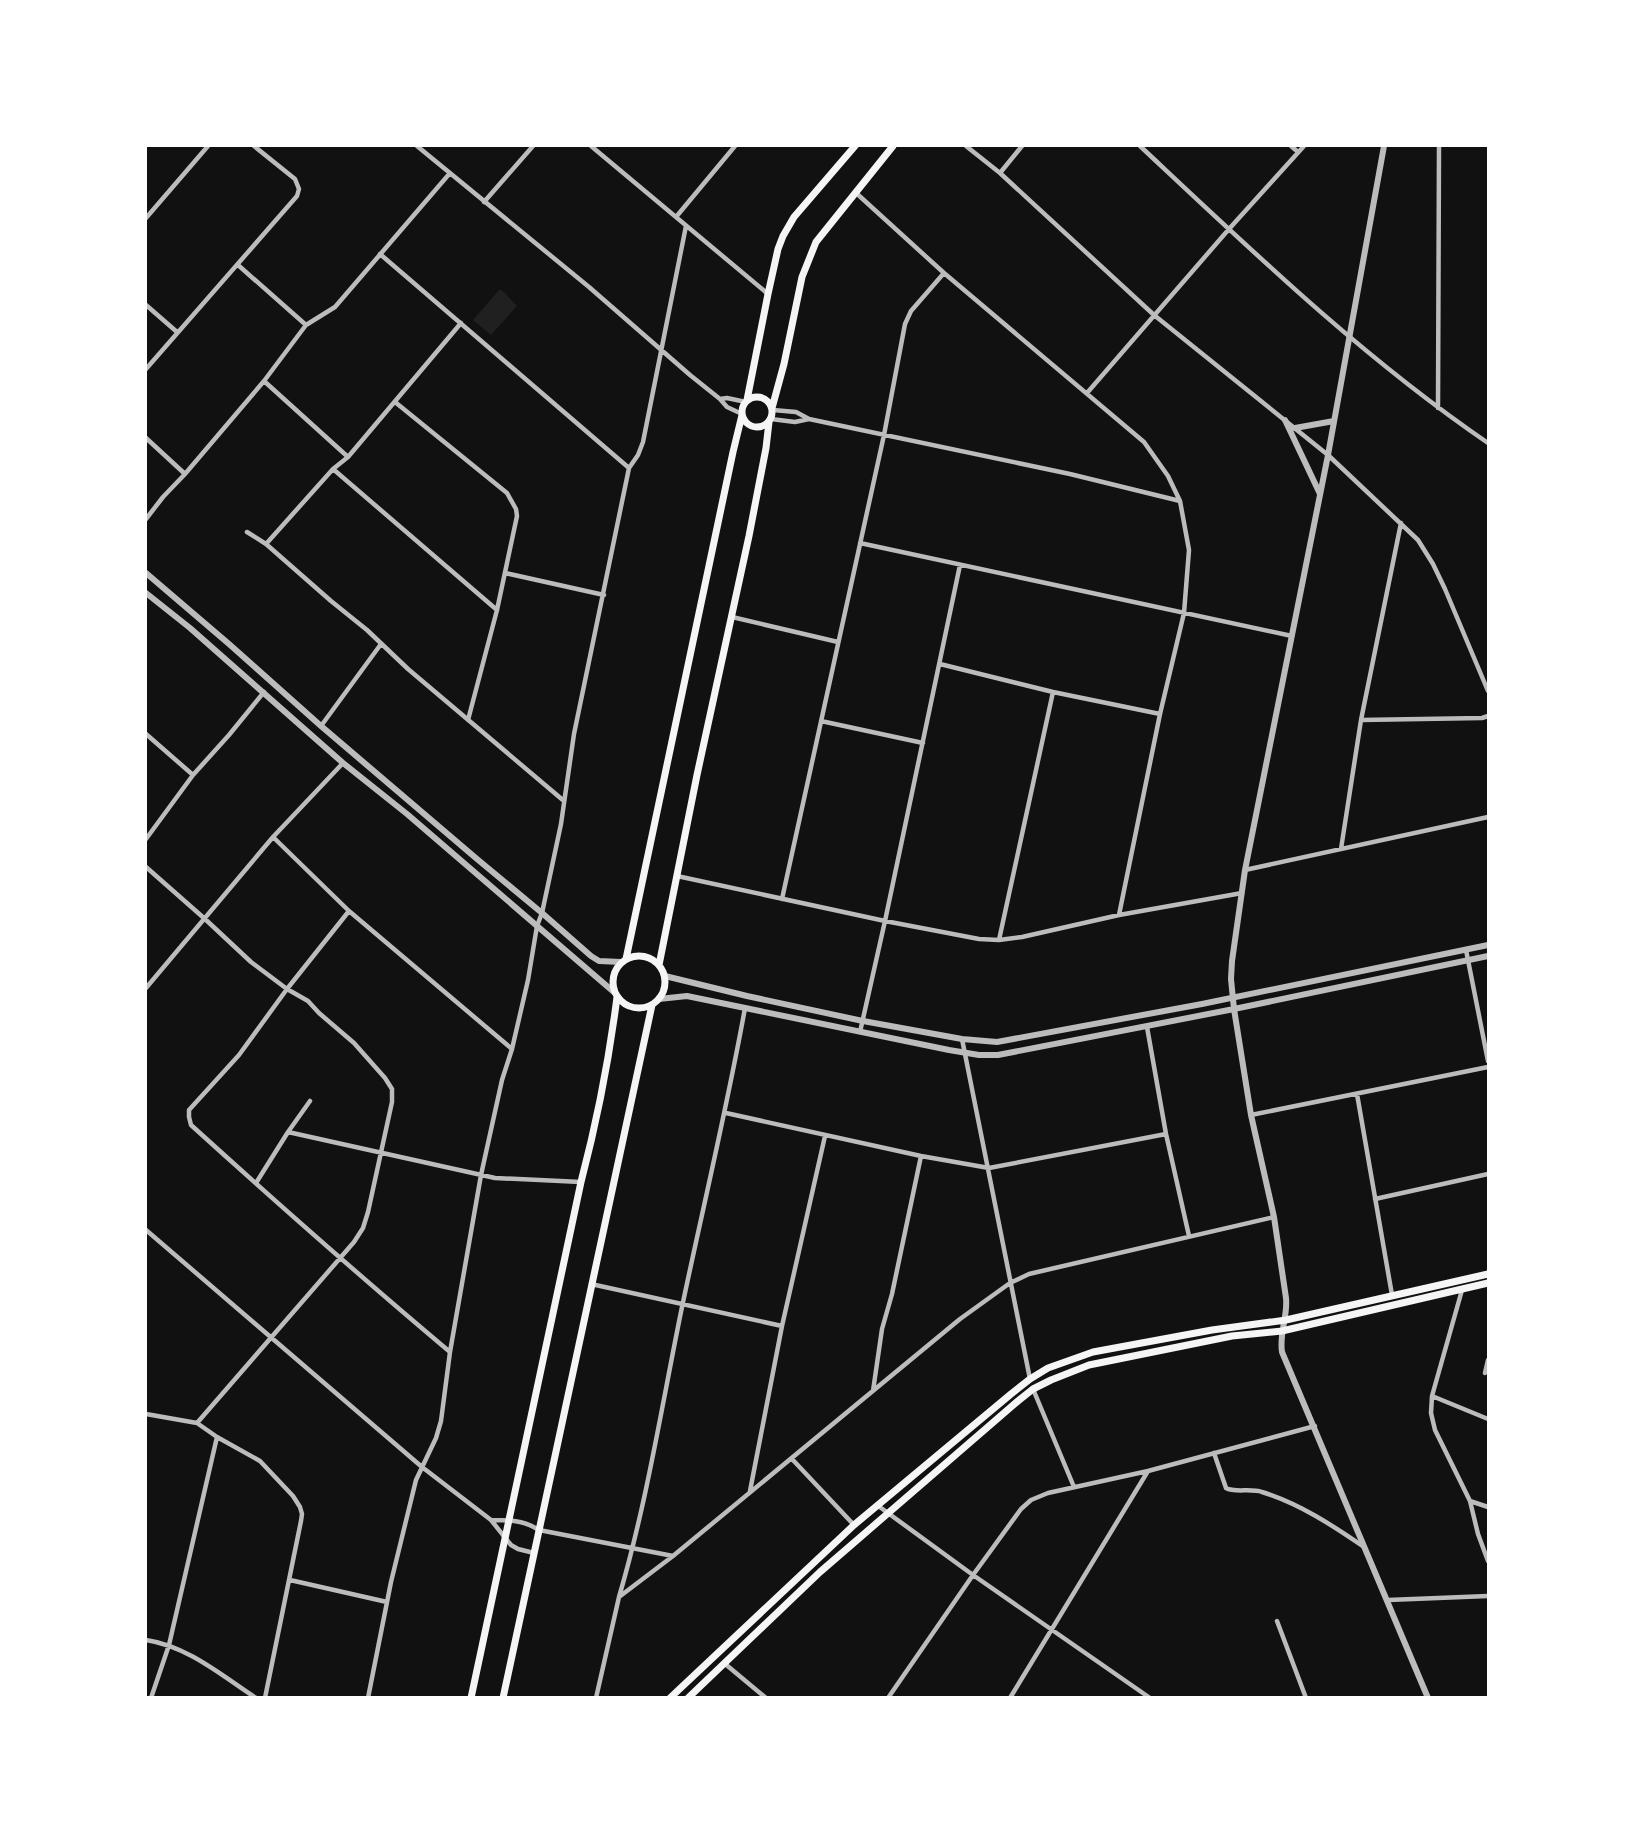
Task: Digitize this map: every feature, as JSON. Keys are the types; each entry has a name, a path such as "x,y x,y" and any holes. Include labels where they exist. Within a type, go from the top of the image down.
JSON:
{"main road":[{"path":"623,961 778,249 788,226 804,204 855,146"},
{"path":"659,965 697,775 749,536 770,421 802,277 816,242 893,146"},
{"path":"746,401 752,397 762,397 767,399 773,409"},
{"path":"742,414 744,420 753,426 759,427 770,421"},
{"path":"634,956 644,956 659,965 665,976 665,984 659,999 652,1005 637,1008 623,1003 616,995 612,985 613,977 623,961 634,956"},
{"path":"471,1698 593,1135 608,1062 616,995"},
{"path":"503,1698 652,1005"},
{"path":"670,1698 854,1525 1030,1379 1048,1368 1093,1352 1212,1330 1286,1320 1488,1274"},
{"path":"688,1698 819,1572 1033,1389 1089,1365 1232,1336 1282,1331 1488,1283"}],"street":[{"path":"146,218 208,146"},
{"path":"146,369 297,196 299,189 295,179 254,146"},
{"path":"417,146 661,348 727,407 742,414"},
{"path":"484,202 533,146"},
{"path":"591,146 597,148 768,294"},
{"path":"676,217 735,146"},
{"path":"966,146 1000,173 1154,315 1328,454 1418,540 1433,564 1488,691"},
{"path":"1000,173 1022,146"},
{"path":"1140,146 1350,337 1437,408 1488,443"},
{"path":"1292,146 1298,152"},
{"path":"1087,393 1304,146"},
{"path":"1384,146 1328,454 1245,870 1231,979 1251,1115 1274,1217 1286,1298 1286,1320 1281,1341 1282,1352 1428,1698"},
{"path":"1437,408 1439,146"},
{"path":"146,519 264,381 306,326 335,307 450,173"},
{"path":"855,192 944,273 1144,442 1168,476 1180,501 1189,550 1184,613 1160,714 1119,915"},
{"path":"368,1698 387,1602 416,1480 436,1438 441,1420 450,1352 482,1175 502,1080 512,1049 528,980 537,926 542,913 561,824 577,718 629,468 644,442 686,226"},
{"path":"380,254 629,468"},
{"path":"237,265 306,326"},
{"path":"782,899 884,435 907,317 944,273"},
{"path":"146,305 177,332"},
{"path":"266,544 333,469 348,457 461,323"},
{"path":"264,381 348,457"},
{"path":"720,399 746,401"},
{"path":"395,402 510,497 516,509 517,516 497,610 468,720"},
{"path":"773,409 796,412 809,419 1070,474 1180,501"},
{"path":"770,421 795,422 809,419"},
{"path":"1285,420 1320,494"},
{"path":"1295,428 1334,421"},
{"path":"146,438 185,474"},
{"path":"333,469 497,610"},
{"path":"1341,849 1361,720 1401,523"},
{"path":"247,532 266,544 564,801"},
{"path":"860,543 1292,636"},
{"path":"860,1032 960,565"},
{"path":"146,573 321,726 591,956 599,960 623,961"},
{"path":"505,573 604,595"},
{"path":"146,593 190,628 343,763 407,814 616,995"},
{"path":"732,617 838,642"},
{"path":"321,726 381,644"},
{"path":"940,664 1053,692 1160,714"},
{"path":"146,839 193,775 264,692"},
{"path":"999,940 1053,692"},
{"path":"1361,720 1482,718 1488,716"},
{"path":"822,721 923,743"},
{"path":"146,734 193,775"},
{"path":"146,988 273,837 343,763"},
{"path":"1245,870 1488,817"},
{"path":"273,837 349,911 512,1049"},
{"path":"146,867 251,962 287,989 308,1001 354,1043 392,1089 392,1102 363,1228 354,1242 272,1338 196,1423"},
{"path":"677,876 885,921 979,939 999,940 1242,893"},
{"path":"349,911 239,1054 189,1110 189,1117 191,1125 256,1184 450,1352"},
{"path":"665,976 727,992 863,1021 962,1039 997,1042 1488,945"},
{"path":"1466,950 1488,1061"},
{"path":"659,999 687,996 965,1053 998,1055 1234,1010 1488,956"},
{"path":"596,1698 619,1597 633,1548 682,1305 726,1113 745,1008"},
{"path":"1147,1027 1166,1134 1189,1236"},
{"path":"962,1039 1030,1379"},
{"path":"1251,1115 1488,1067"},
{"path":"1357,1094 1392,1295"},
{"path":"256,1184 310,1101"},
{"path":"726,1113 825,1136 989,1168 1166,1134"},
{"path":"288,1132 482,1175 509,1179 581,1182"},
{"path":"750,1492 782,1326 825,1136"},
{"path":"873,1391 882,1329 921,1156"},
{"path":"1375,1199 1488,1174"},
{"path":"619,1597 792,1459 960,1319 1010,1283 1029,1274 1274,1217"},
{"path":"146,1230 422,1467 490,1520 511,1545 518,1550 534,1553"},
{"path":"591,1284 782,1326"},
{"path":"1462,1290 1432,1396 1431,1413 1435,1430 1470,1501 1488,1562"},
{"path":"1485,1373 1488,1360"},
{"path":"1033,1389 1074,1487"},
{"path":"1432,1396 1488,1419"},
{"path":"146,1414 196,1423 266,1465 300,1507 301,1521 265,1698"},
{"path":"888,1698 973,1575 1021,1509 1031,1500 1048,1493 1148,1471 1315,1426"},
{"path":"151,1698 169,1645 217,1437"},
{"path":"1214,1453 1226,1488 1231,1491 1247,1489 1260,1491 1290,1502 1321,1518 1366,1548"},
{"path":"792,1459 854,1525"},
{"path":"1010,1698 1148,1471"},
{"path":"1470,1501 1488,1508"},
{"path":"877,1505 1050,1630 1150,1698"},
{"path":"490,1520 510,1520 530,1524 539,1530 673,1556"},
{"path":"290,1580 387,1602"},
{"path":"1388,1599 1488,1596"},
{"path":"1277,1621 1306,1698"},
{"path":"146,1640 169,1645 193,1656 256,1698"},
{"path":"724,1663 766,1698"}],"shaded area":[{"path":"499,290 502,290 517,306 491,335 473,320"}]}
